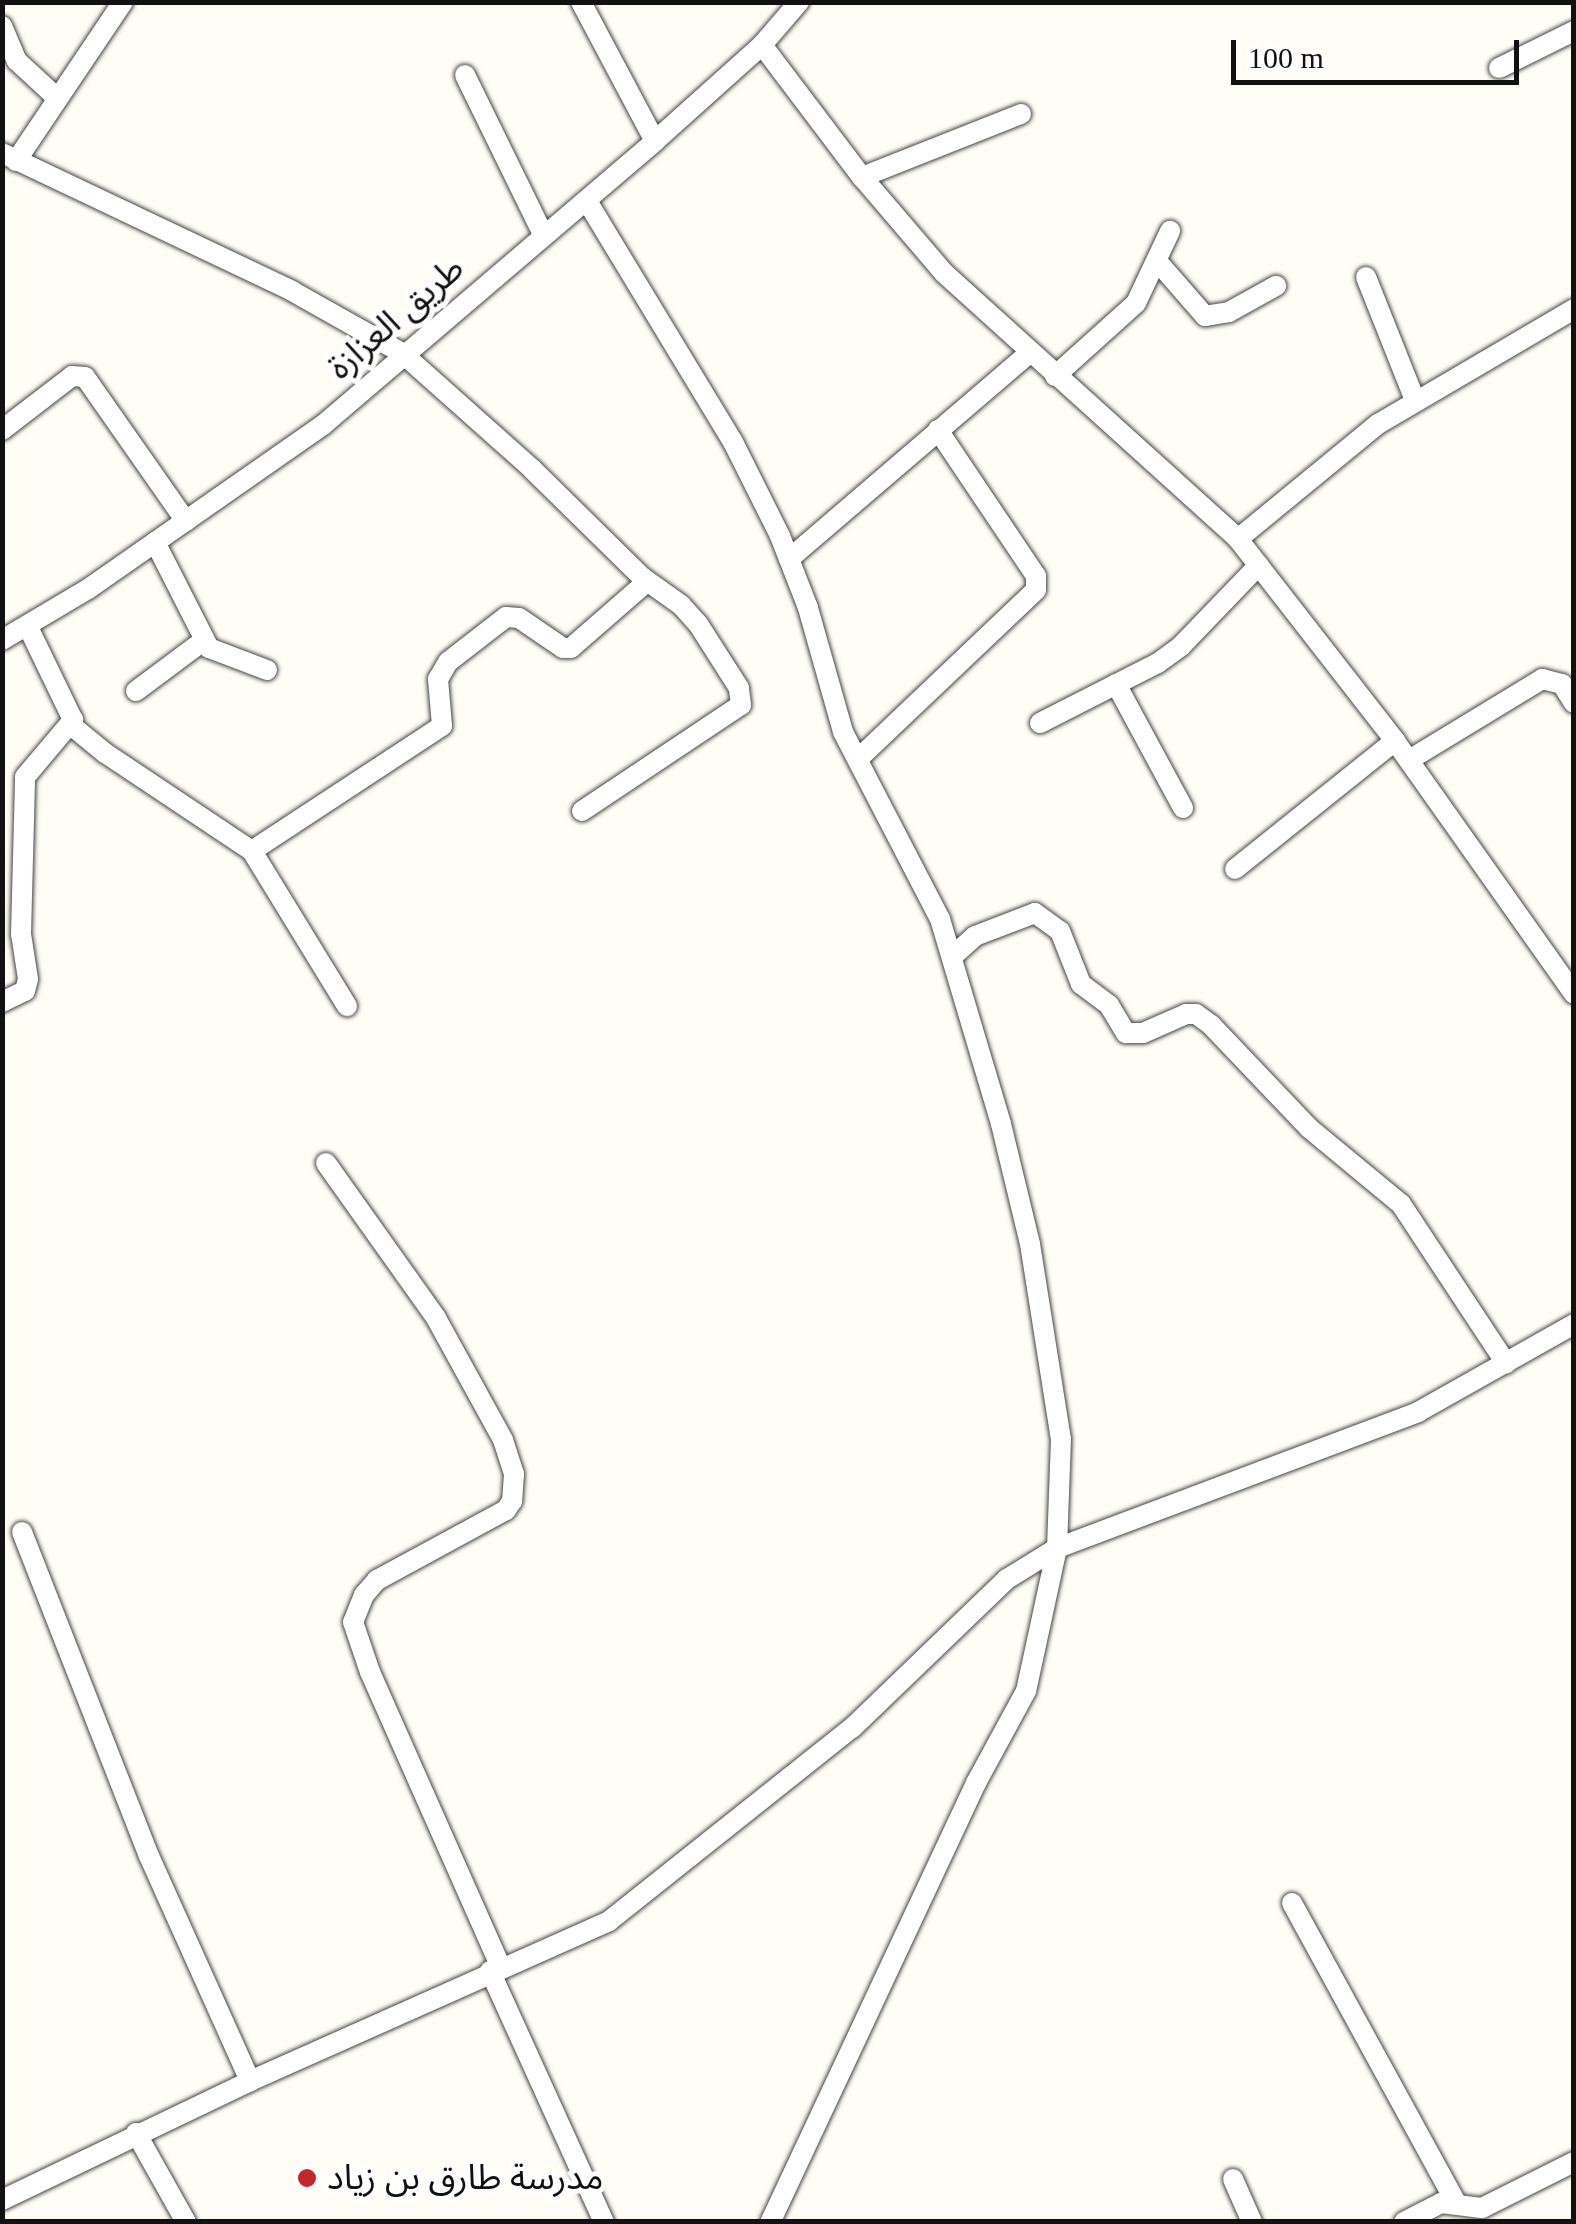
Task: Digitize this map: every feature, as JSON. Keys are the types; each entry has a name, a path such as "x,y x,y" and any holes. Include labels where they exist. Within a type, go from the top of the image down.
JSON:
{"street":[{"path":"123,2 9,157 292,291 402,353 532,469 643,578 681,605 740,688 741,705 582,811"},
{"path":"581,2 655,141"},
{"name":"طريق العزازة","path":"2,640 156,542 323,425 402,353 655,141 762,45 777,12 799,2"},
{"path":"2,26 17,62 56,98"},
{"path":"1498,68 1574,32"},
{"path":"762,45 862,177 944,274 1238,539 1395,741 1572,990"},
{"path":"465,75 544,236"},
{"path":"862,177 1020,114"},
{"path":"586,201 733,442 789,559 837,716 940,919 954,955 1030,1244 1061,1440 1057,1548 1026,1692 976,1783 770,2222"},
{"path":"1055,376 1136,303 1170,230"},
{"path":"1157,260 1205,316 1229,312 1276,286"},
{"path":"1366,277 1415,400"},
{"path":"1238,539 1352,442 1415,400 1574,308"},
{"path":"789,559 1029,353"},
{"path":"2,430 72,376 85,377 186,521"},
{"path":"858,759 1036,590 1036,576 938,430"},
{"path":"156,542 202,640 209,648 267,670"},
{"path":"1040,723 1181,646 1259,565"},
{"path":"252,851 333,794 442,726 438,680 448,662 506,617 519,618 563,648 571,648 642,586 643,578"},
{"path":"28,627 69,710 72,726 105,753 252,851 347,1006"},
{"path":"136,691 202,640"},
{"path":"1409,760 1542,679 1562,684 1574,703"},
{"path":"1116,684 1183,808"},
{"path":"2,1002 25,992 28,980 22,934 24,777 72,726"},
{"path":"1236,868 1395,741"},
{"path":"954,955 989,929 1035,913 1060,931 1081,984 1109,1006 1126,1032 1143,1033 1186,1014 1212,1025 1309,1128 1400,1204 1506,1363"},
{"path":"326,1163 436,1318 503,1440 514,1474 512,1501 506,1510 377,1580 364,1595 354,1622 370,1672 604,2222"},
{"path":"2,2200 250,2081 622,1912 852,1728 1007,1579 1057,1548 1418,1412 1574,1324"},
{"path":"22,1532 149,1856 250,2081"},
{"path":"1292,1903 1456,2202"},
{"path":"136,2134 186,2222"},
{"path":"1404,2222 1441,2203 1482,2208 1574,2162"},
{"path":"1233,2180 1252,2222"}],"place":[{"name":"مدرسة طارق بن زياد","path":"307,2178"}]}
